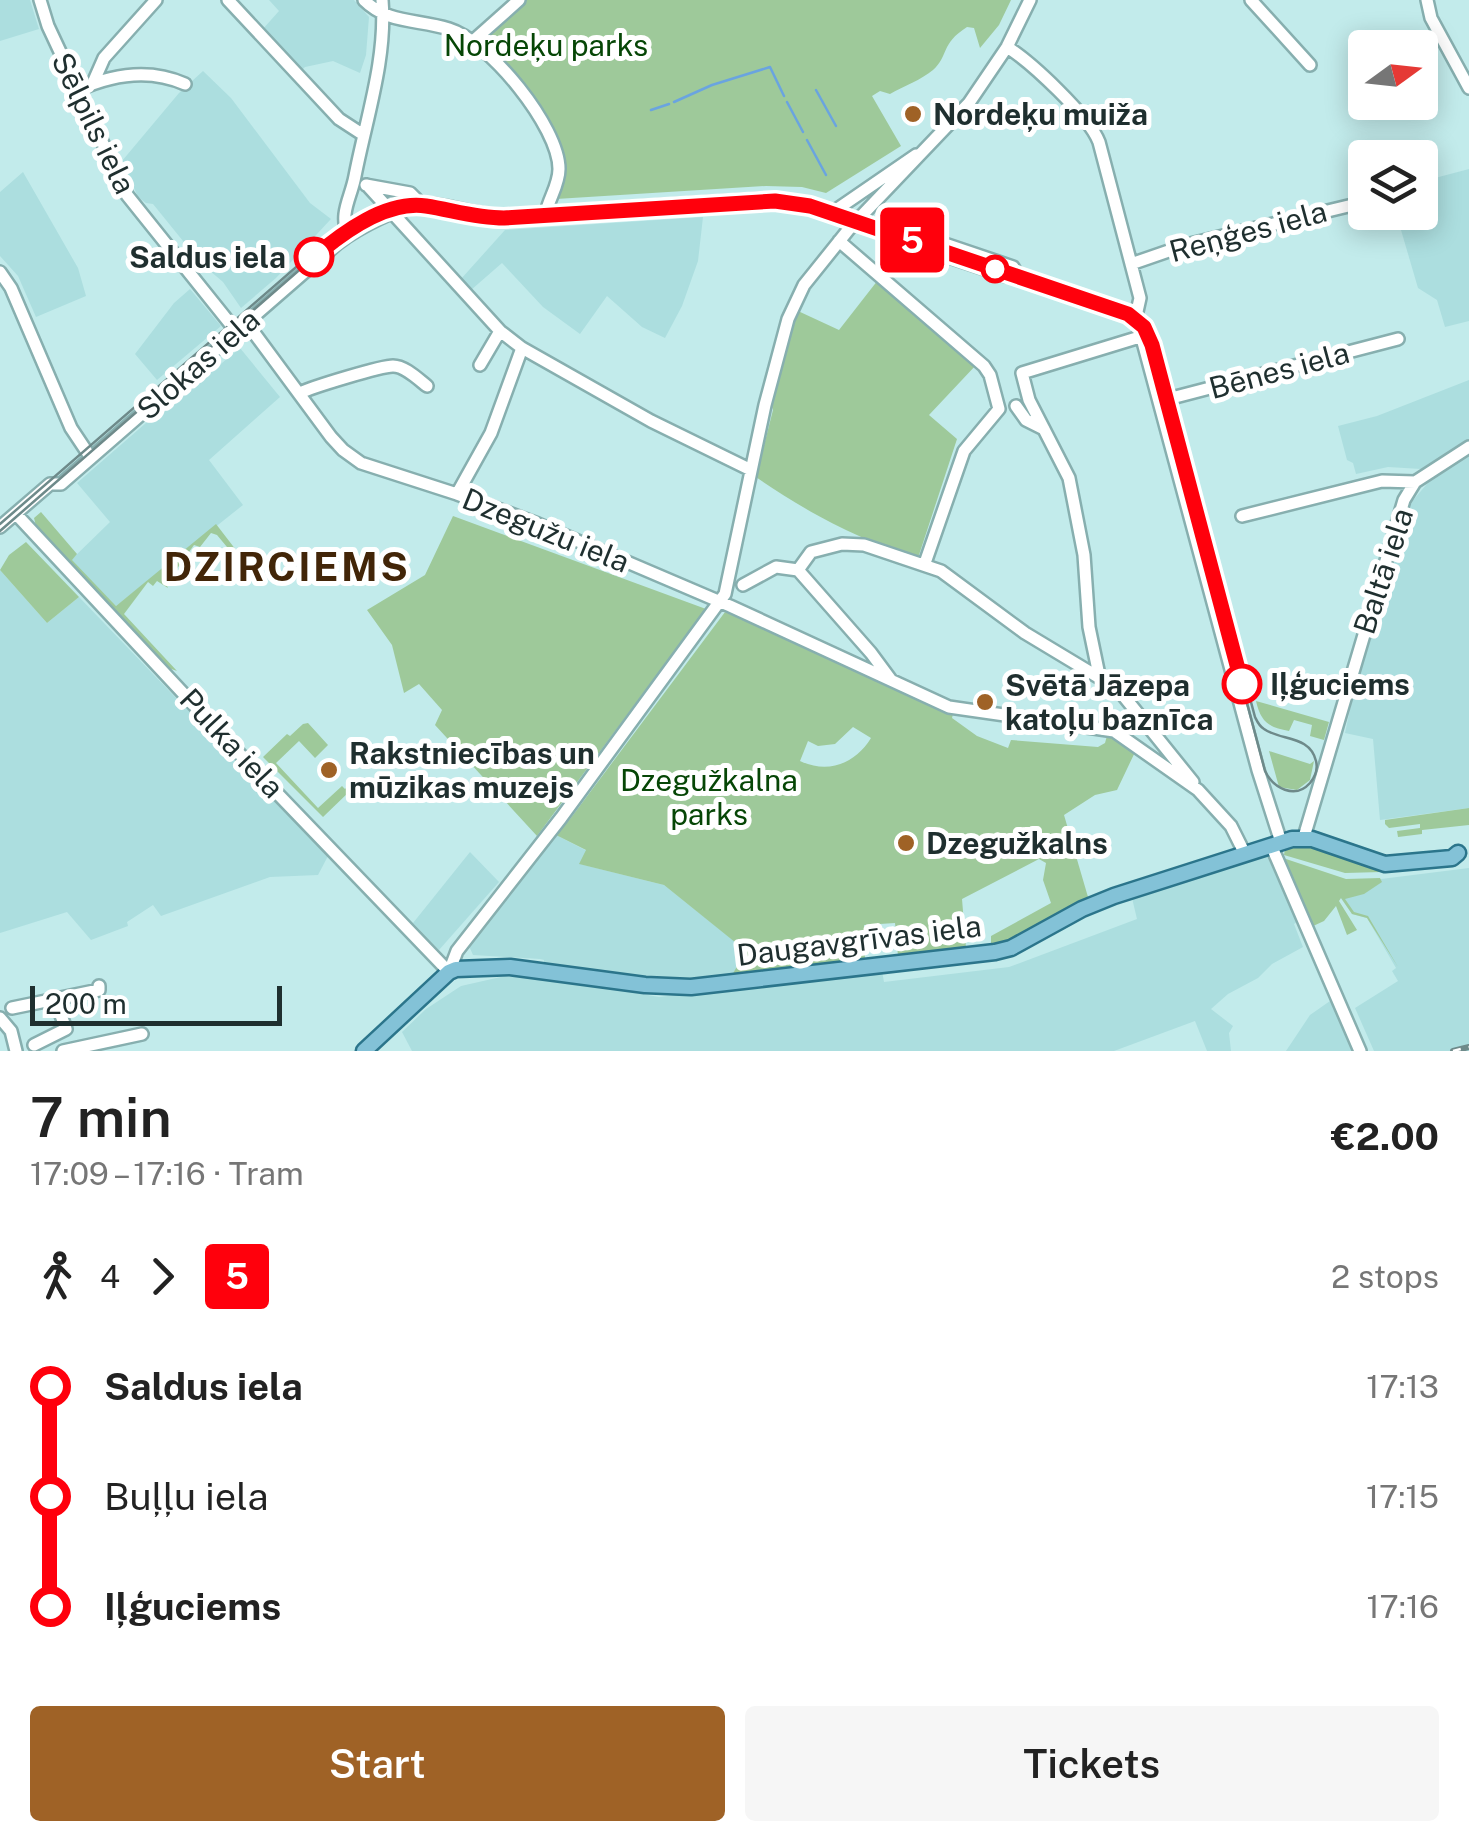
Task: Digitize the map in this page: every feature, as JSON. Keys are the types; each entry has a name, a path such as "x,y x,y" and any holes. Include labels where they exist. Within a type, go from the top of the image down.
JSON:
{"main road":[{"name":"Daugavgrīvas iela","path":"449,972 468,967 510,967 644,985 691,986 995,952 1011,948 1114,896 1276,843 1304,838 1369,856 1376,862 1400,864 1452,858 1464,852"},
{"path":"364,1051 449,972"}],"street":[{"name":"Sēlpils iela","path":"40,0 48,26 126,195 241,327"},
{"path":"93,83 104,58 156,0"},
{"path":"228,0 339,118 362,134"},
{"path":"364,0 384,17 448,28 473,41 518,89 552,140 559,170 546,213"},
{"path":"348,235 344,213 381,53 382,0"},
{"path":"473,41 519,0"},
{"path":"449,972 457,951 562,818 720,602 731,576 751,470 788,319 804,285 969,103 1007,47 1030,0"},
{"path":"1252,0 1310,65"},
{"path":"1427,0 1432,18 1469,88"},
{"path":"1007,47 1022,56 1096,134 1140,298 1136,316 1276,843 1360,1051"},
{"path":"78,90 114,75 133,74 185,84"},
{"path":"833,212 931,146"},
{"path":"355,176 500,331 522,348 651,421 751,470"},
{"path":"367,185 410,193 421,204 485,216 792,200 930,244 938,253 1006,276 1017,274 1136,316"},
{"name":"Slokas iela","path":"0,527 50,484 61,484 92,458 348,235 421,204"},
{"name":"Reņģes iela","path":"1131,264 1186,245 1348,204"},
{"path":"839,242 984,366 999,409"},
{"path":"0,272 11,288 72,428 92,458"},
{"name":"Dzegužu iela","path":"241,327 351,457 458,494 720,602 949,707 1114,731 1198,790"},
{"path":"480,365 500,331"},
{"path":"1099,675 1070,478 1029,400 1022,373 1143,336"},
{"name":"Bēnes iela","path":"1160,401 1398,339"},
{"path":"458,494 491,433 522,348"},
{"path":"300,393 391,366 427,386"},
{"path":"925,563 964,451 999,409 1029,400"},
{"path":"1016,406 1026,420 1044,429"},
{"name":"Baltā iela","path":"1304,838 1404,500 1416,482 1469,448"},
{"path":"1242,516 1382,480 1416,482"},
{"name":"Pulka iela","path":"16,514 449,972"},
{"path":"798,570 811,552 842,544 864,544 925,563 955,580 1025,633 1118,689 1198,790 1232,826 1244,852"},
{"path":"743,585 776,567 798,570 893,683"},
{"path":"12,1008 99,990 98,986"},
{"path":"28,1031 35,1048 66,1029 55,999"},
{"path":"0,1018 11,1031 16,1051"},
{"path":"56,1036 61,1051 142,1034"}],"shaded area":[{"path":"0,0 30,0 39,29 0,41"},
{"path":"269,0 354,0 369,17 366,55 360,73 333,61 305,67 300,72 262,30 279,11"},
{"path":"203,71 231,98 310,203 331,219 276,278 241,308 223,282 182,247 183,241 153,204 138,197 122,161 179,93"},
{"path":"1469,169 1469,321 1445,327 1437,300 1418,288 1401,230 1438,230 1438,177"},
{"path":"23,172 78,268 86,296 36,317 18,276 0,256 0,192"},
{"path":"703,217 698,261 682,306 665,338 642,327 607,296 580,334 543,307 502,263 471,290 461,279 505,230"},
{"path":"190,289 221,326 157,380 135,354 174,303"},
{"path":"240,348 280,397 209,460 243,505 116,606 71,560 110,522 77,483"},
{"path":"1469,380 1469,439 1421,469 1388,467 1356,474 1353,463 1347,460 1338,426 1377,416"},
{"path":"1469,455 1469,808 1380,820 1373,739 1345,733 1361,658 1409,505 1432,478"},
{"path":"0,570 47,623 79,597 328,856 318,875 270,877 161,916 153,905 127,922 128,926 91,940 67,912 0,933"},
{"path":"556,835 587,851 580,864 664,885 747,951 732,975 673,981 646,979 544,966 540,959 473,955 469,946"},
{"path":"470,852 499,882 439,950 413,923"},
{"path":"1267,856 1297,922 1294,924 1303,947 1272,964 1211,1009 1233,1026 1229,1033 1231,1051 1207,1051 1195,1021 1114,1051 412,1051 402,1032 426,1009 461,986 505,976 565,980 659,997 882,971 884,982 1009,967 1137,919 1132,898"},
{"path":"1469,868 1469,1051 1374,1051 1355,1008 1398,981 1392,971 1396,968 1367,918 1352,914 1341,898 1364,892 1381,879"},
{"path":"1330,1001 1353,1051 1286,1051 1310,1015"}],"green space":[{"name":"Nordeķu parks","path":"526,0 1011,0 999,25 980,48 974,28 967,27 953,39 928,74 890,94 880,91 872,96 901,146 826,193 802,187 766,186 556,199 564,166 553,129 531,96 481,39"},
{"path":"878,280 977,364 929,415 957,439 919,555 915,556 832,523 756,477 773,410 771,404 798,311 839,330"},
{"path":"41,512 77,554 72,560 116,606 216,524 236,550 232,553 211,533 200,547 194,545 166,584 168,588 157,581 153,586 148,582 124,614 177,671 166,667 37,530 34,518"},
{"name":"Dzegužkalna parks","path":"453,516 706,609 537,836 435,725 442,710 419,684 404,693 392,645 367,610 425,575"},
{"path":"26,542 79,597 47,623 0,570 9,555"},
{"name":"Dzegužkalna parks","path":"725,612 953,714 952,718 977,736 1008,748 1011,740 1098,747 1105,743 1108,732 1136,750 1117,790 1095,795 1064,815 1088,897 1007,942 991,945 991,936 1051,903 1043,880 1046,863 1039,859 962,899 966,948 898,956 895,923 864,925 865,959 732,975 746,951 664,885 579,864 586,850 556,835","holes":["853,727 871,738 857,754 840,764 821,767 800,761 808,741 818,746 835,744"]},
{"path":"1256,701 1329,722 1324,740 1310,736 1312,725 1294,720 1289,731 1271,725 1263,719"},
{"path":"308,723 328,745 315,758 299,741 276,763 318,808 342,786 348,786 350,791 323,817 263,757 287,734 290,736"},
{"path":"1269,751 1310,764 1314,761 1310,780 1297,790 1279,787"},
{"path":"1469,808 1469,825 1422,830 1422,834 1398,837 1397,831 1420,828 1420,824 1389,828 1385,824 1385,820"},
{"path":"1304,845 1376,866 1381,872 1345,873 1284,855 1285,849"},
{"path":"1283,858 1346,879 1380,878 1382,882 1364,894 1345,899 1354,912 1368,916 1398,967 1367,918 1352,914 1341,898 1339,901 1357,930 1347,935 1336,906 1324,921 1311,927"}],"waterway":[{"path":"674,102 770,67 784,96"},
{"path":"816,90 836,126"},
{"path":"787,102 803,132"},
{"path":"651,110 669,104"},
{"path":"807,140 826,175"}],"tram line":[{"path":"0,524 325,242 381,209 419,202 505,214 798,199 1119,306 1142,318 1155,344 1255,717 1271,733 1308,747 1316,770 1312,781 1298,791 1279,787 1265,771 1152,345 1143,328 1131,317 1107,306 799,203 775,201 504,218 424,206 386,212 328,245 0,531"},
{"name":"5","path":"314,257 362,223 407,206 504,218 775,201 810,206 1128,314 1144,327 1152,345 1242,684"}],"railway":[{"path":"1453,1051 1469,1047"}],"place":[{"name":"Nordeķu muiža","path":"913,114"},
{"name":"Saldus iela","path":"314,257"},
{"name":"Iļģuciems","path":"1242,684"},
{"name":"Svētā Jāzepa katoļu baznīca","path":"985,702"},
{"name":"Rakstniecības un mūzikas muzejs","path":"329,770"},
{"name":"Dzegužkalns","path":"906,843"}],"district":[{"name":"DZIRCIEMS","path":"287,566"}]}
